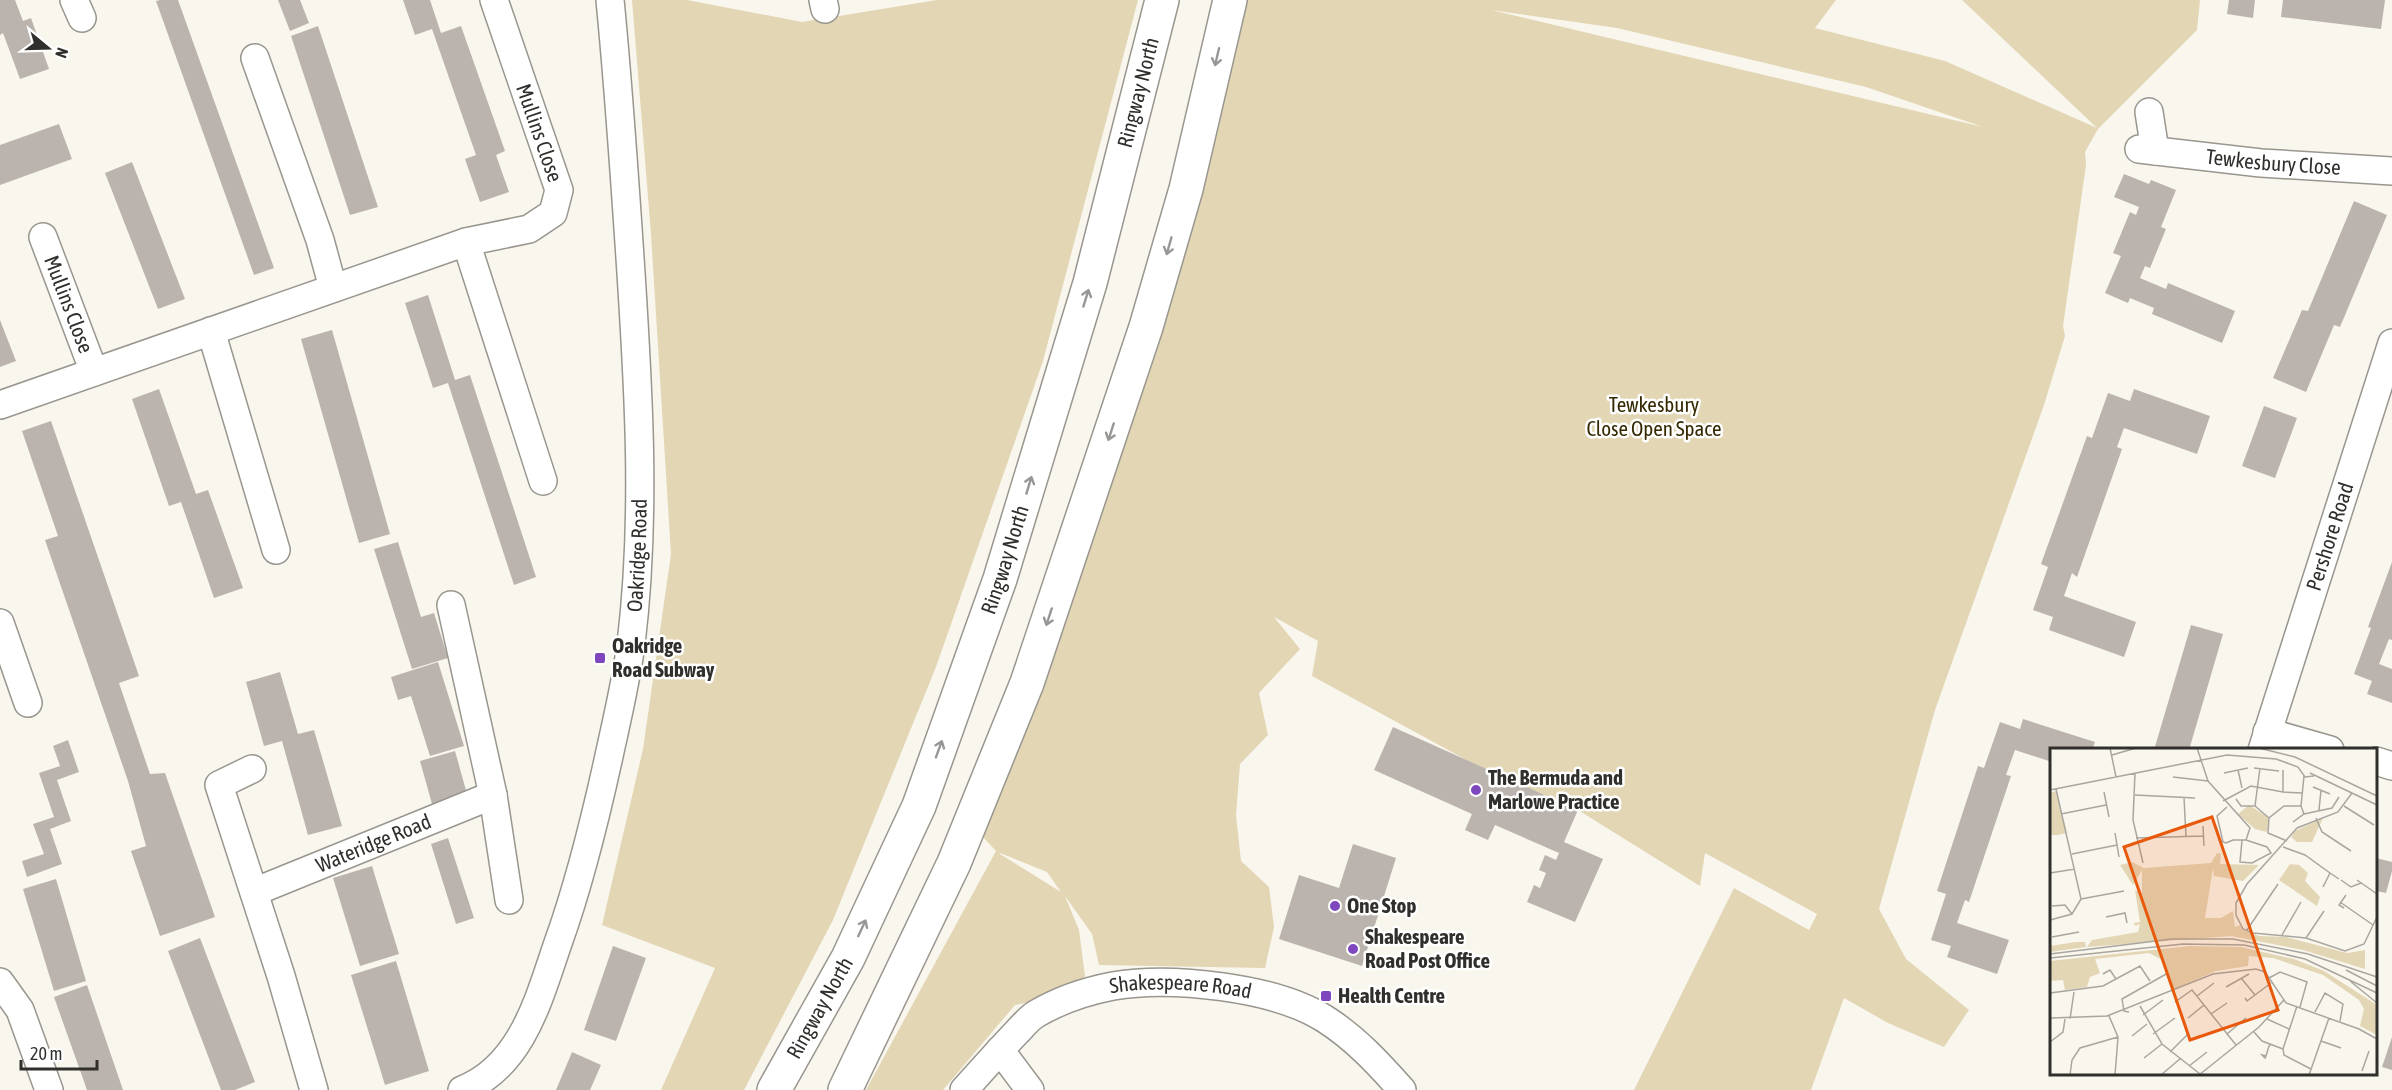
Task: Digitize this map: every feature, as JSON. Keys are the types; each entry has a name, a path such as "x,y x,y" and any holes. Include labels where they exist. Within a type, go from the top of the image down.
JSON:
{"highway":[{"name":"Ringway North","path":"774,1090 848,958 919,806 992,600 1090,283 1162,0"},
{"path":"845,1090 954,863 1027,683 1146,327 1186,189 1230,0"}],"street":[{"name":"Mullins Close","path":"0,405 466,242 529,229 553,213 559,190 494,0"},
{"name":"Oakridge Road","path":"478,1087 501,1065 515,1047 536,1006 575,897 595,823 626,678 631,641 639,542 640,443 622,142 610,0"},
{"path":"255,58 320,240 333,288"},
{"name":"Tewkesbury Close","path":"2149,112 2147,150 2261,163 2392,171"},
{"name":"Mullins Close","path":"43,237 94,372"},
{"path":"466,242 543,481"},
{"path":"211,331 276,550"},
{"name":"Pershore Road","path":"2316,748 2265,741 2392,343"},
{"path":"451,605 493,795 509,900"},
{"path":"0,623 28,703"},
{"path":"2377,761 2392,766"},
{"path":"252,770 219,785 281,976 314,1090"},
{"name":"Wateridge Road","path":"254,892 493,795"},
{"path":"0,982 20,1010 49,1090"},
{"name":"Shakespeare Road","path":"964,1090 1034,1015 1087,992 1115,986 1175,983 1211,985 1279,999 1324,1018 1348,1035 1402,1090"},
{"path":"1000,1050 1030,1090"}],"green space":[{"path":"632,0 687,0 802,22 937,0 1138,0 1043,361 936,667 833,920 744,1090 661,1090 715,968 602,925 643,749 671,554 651,234"},
{"name":"Tewkesbury Close Open Space","path":"1246,0 1836,0 1815,28 1945,61 2097,128 1962,0 2200,0 2197,30 2098,129 2085,152 2086,165 2063,326 2065,336 2044,405 1935,710 1879,909 1906,959 1969,1010 1944,1047 1888,1023 1844,998 1811,1090 1634,1090 1734,888 1809,930 1817,914 1705,853 1700,886 1578,810 1472,763 1312,676 1318,641 1274,617 1300,649 1259,693 1268,735 1240,764 1236,815 1241,861 1269,887 1274,927 1265,968 1099,965 1092,934 1065,896 1079,930 1087,992 1015,1005 943,1090 866,1090 996,851 982,836 1050,667 1087,544 1156,354","holes":["1491,10 1617,28 1866,87 1983,127","1000,854 1047,872 1061,892"]}],"building":[{"path":"0,0 15,0 23,21 31,18 49,69 20,79 3,33 0,35"},
{"path":"178,0 274,268 254,275 156,1"},
{"path":"278,0 300,0 309,23 290,31"},
{"path":"403,0 430,0 441,33 461,26 505,151 496,155 509,192 480,202 465,159 476,155 432,29 415,35"},
{"path":"2229,0 2255,0 2253,18 2227,14"},
{"path":"2283,0 2385,0 2381,29 2281,17"},
{"path":"318,26 378,207 350,215 291,36"},
{"path":"59,124 72,159 0,185 0,145"},
{"path":"132,162 185,299 158,309 105,173"},
{"path":"2124,174 2149,184 2151,180 2176,190 2161,227 2166,229 2150,268 2145,266 2140,278 2166,289 2168,283 2235,311 2222,343 2152,314 2154,308 2130,298 2128,303 2105,293 2121,256 2113,253 2130,212 2136,215 2139,207 2114,197"},
{"path":"2354,201 2387,215 2340,327 2334,325 2306,392 2273,378 2302,310 2308,311"},
{"path":"428,295 455,380 470,375 536,577 514,585 448,383 433,388 405,303"},
{"path":"0,320 16,361 0,367"},
{"path":"332,330 390,534 359,543 301,339"},
{"path":"159,389 196,494 208,490 243,588 214,598 181,502 169,506 132,399"},
{"path":"2134,389 2210,416 2197,454 2124,428 2117,447 2122,449 2077,577 2072,573 2064,596 2136,622 2124,657 2049,630 2053,617 2033,610 2048,567 2041,564 2087,436 2092,438 2108,393 2130,401"},
{"path":"2264,406 2297,418 2275,478 2242,466"},
{"path":"51,421 139,676 119,683 150,774 165,773 215,917 160,936 131,851 146,846 128,781 45,540 58,536 22,431"},
{"path":"398,542 421,617 434,613 448,658 412,669 374,549"},
{"path":"2392,562 2392,640 2389,639 2379,664 2392,669 2392,703 2367,694 2372,681 2354,674 2371,628 2368,627"},
{"path":"2191,625 2223,634 2190,748 2155,748"},
{"path":"438,662 464,746 430,756 411,696 398,700 391,677"},
{"path":"280,672 298,734 314,730 342,826 308,835 282,741 264,746 246,682"},
{"path":"2023,719 2095,742 2093,748 2050,748 2050,761 2015,750 2006,775 2011,776 1969,902 1965,900 1957,923 2009,940 1997,974 1947,957 1951,946 1931,940 1946,894 1937,891 1978,766 1984,768 2000,722 2020,729"},
{"name":"The Bermuda and Marlowe Practice","path":"1393,727 1578,810 1564,842 1603,859 1575,922 1527,902 1534,885 1540,888 1546,873 1539,870 1545,855 1556,860 1559,853 1495,825 1488,840 1465,830 1472,814 1374,770"},
{"path":"68,740 79,772 57,780 71,821 50,829 62,864 27,877 22,861 44,854 33,824 54,817 39,773 60,766 53,746"},
{"path":"455,751 467,794 432,804 420,761"},
{"path":"448,838 474,918 456,924 431,844"},
{"name":"One Stop","path":"1353,844 1396,858 1362,966 1279,939 1299,875 1339,888"},
{"path":"2377,858 2392,862 2386,893 2377,891"},
{"path":"372,866 399,954 360,966 333,878"},
{"path":"56,879 86,981 54,991 23,889"},
{"path":"200,938 255,1082 235,1090 221,1090 168,951"},
{"path":"613,946 646,958 616,1041 584,1030"},
{"path":"396,961 429,1071 385,1085 351,975"},
{"path":"87,985 123,1090 87,1090 54,997"},
{"path":"2392,1037 2392,1070 2382,1067"},
{"path":"572,1052 601,1065 590,1090 556,1090"}],"place":[{"name":"Oakridge Road Subway","path":"600,658"},
{"name":"The Bermuda and Marlowe Practice","path":"1476,790"},
{"name":"One Stop","path":"1335,906"},
{"name":"Shakespeare Road Post Office","path":"1353,949"},
{"name":"Health Centre","path":"1326,996"}]}
